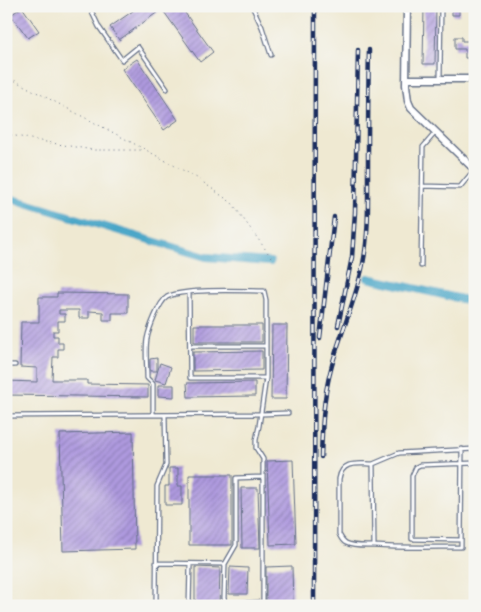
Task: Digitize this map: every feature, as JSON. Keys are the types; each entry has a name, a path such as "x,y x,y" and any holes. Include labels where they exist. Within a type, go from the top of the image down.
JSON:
{"street":[{"path":"406,6 406,79 408,101 412,108 475,169"},
{"path":"406,79 473,79"}],"lane":[{"path":"89,6 99,26 122,60 138,47 166,89"},
{"path":"252,6 262,27 271,55"},
{"path":"440,79 441,6"},
{"path":"473,79 472,88 475,90"},
{"path":"421,266 423,147 436,132"},
{"path":"422,186 460,187 475,169"},
{"path":"153,415 153,384 147,378 148,339 161,303 166,298 175,294 189,292 264,291 266,300 266,378 256,440 256,448 263,459 263,606"},
{"path":"189,292 190,378 266,378"},
{"path":"190,346 266,346"},
{"path":"6,365 15,365"},
{"path":"6,416 288,413"},
{"path":"156,606 157,486 166,465 165,415"},
{"path":"462,449 461,547 352,545 341,539 339,534 339,488 342,468 347,465 373,464 398,453 462,449 475,449"},
{"path":"461,540 412,539 412,476 416,467 420,465 475,463"},
{"path":"373,464 374,546"},
{"path":"226,606 224,598 224,564 236,545 236,478 263,478"},
{"path":"156,563 224,564"},
{"path":"190,564 190,606"}],"path":[{"path":"6,76 197,178 232,203 270,257"},
{"path":"6,134 93,150 146,150"}],"building":[{"path":"140,6 180,6 213,52 200,62 162,9 119,40 110,27"},
{"path":"424,6 436,6 435,64 423,64"},
{"path":"452,6 459,6 459,15 452,15"},
{"path":"22,7 39,31 28,38 11,15"},
{"path":"455,37 462,37 462,41 473,41 473,58 465,58 465,49 455,49"},
{"path":"137,59 178,120 164,130 122,69"},
{"path":"57,293 128,294 128,313 112,313 112,320 103,320 103,312 89,311 89,318 79,318 79,310 59,310 59,314 65,314 65,321 58,321 58,331 53,331 53,336 58,336 58,343 63,343 63,349 58,349 58,357 53,357 52,380 87,380 87,384 148,385 148,397 6,395 6,381 37,382 37,368 20,367 21,322 39,322 39,297 57,297"},
{"path":"194,325 262,325 262,342 194,342"},
{"path":"272,325 287,325 286,399 271,399"},
{"path":"262,351 262,370 193,371 193,352"},
{"path":"157,358 157,371 150,371 150,359"},
{"path":"160,363 171,367 166,383 155,380"},
{"path":"255,382 255,396 188,397 187,383"},
{"path":"158,385 174,385 174,397 158,396"},
{"path":"133,432 135,549 63,551 60,434"},
{"path":"293,460 296,544 270,545 267,461"},
{"path":"169,468 178,468 178,486 182,486 182,505 165,505 165,486 169,486"},
{"path":"189,475 232,475 232,545 189,545"},
{"path":"241,488 258,488 260,548 242,548"},
{"path":"292,566 293,606 266,606 266,567"},
{"path":"195,567 220,568 219,606 195,606"},
{"path":"230,567 248,568 247,594 229,594"},
{"path":"259,600 259,606 242,606 241,601"}],"waterway":[{"path":"6,197 206,257 270,262"},
{"path":"368,278 475,302"}],"railway":[{"path":"314,606 315,6"},
{"path":"338,326 352,257 355,212 358,50"},
{"path":"321,457 323,413 328,380 360,277 366,241 369,50"},
{"path":"320,338 334,217"}]}
